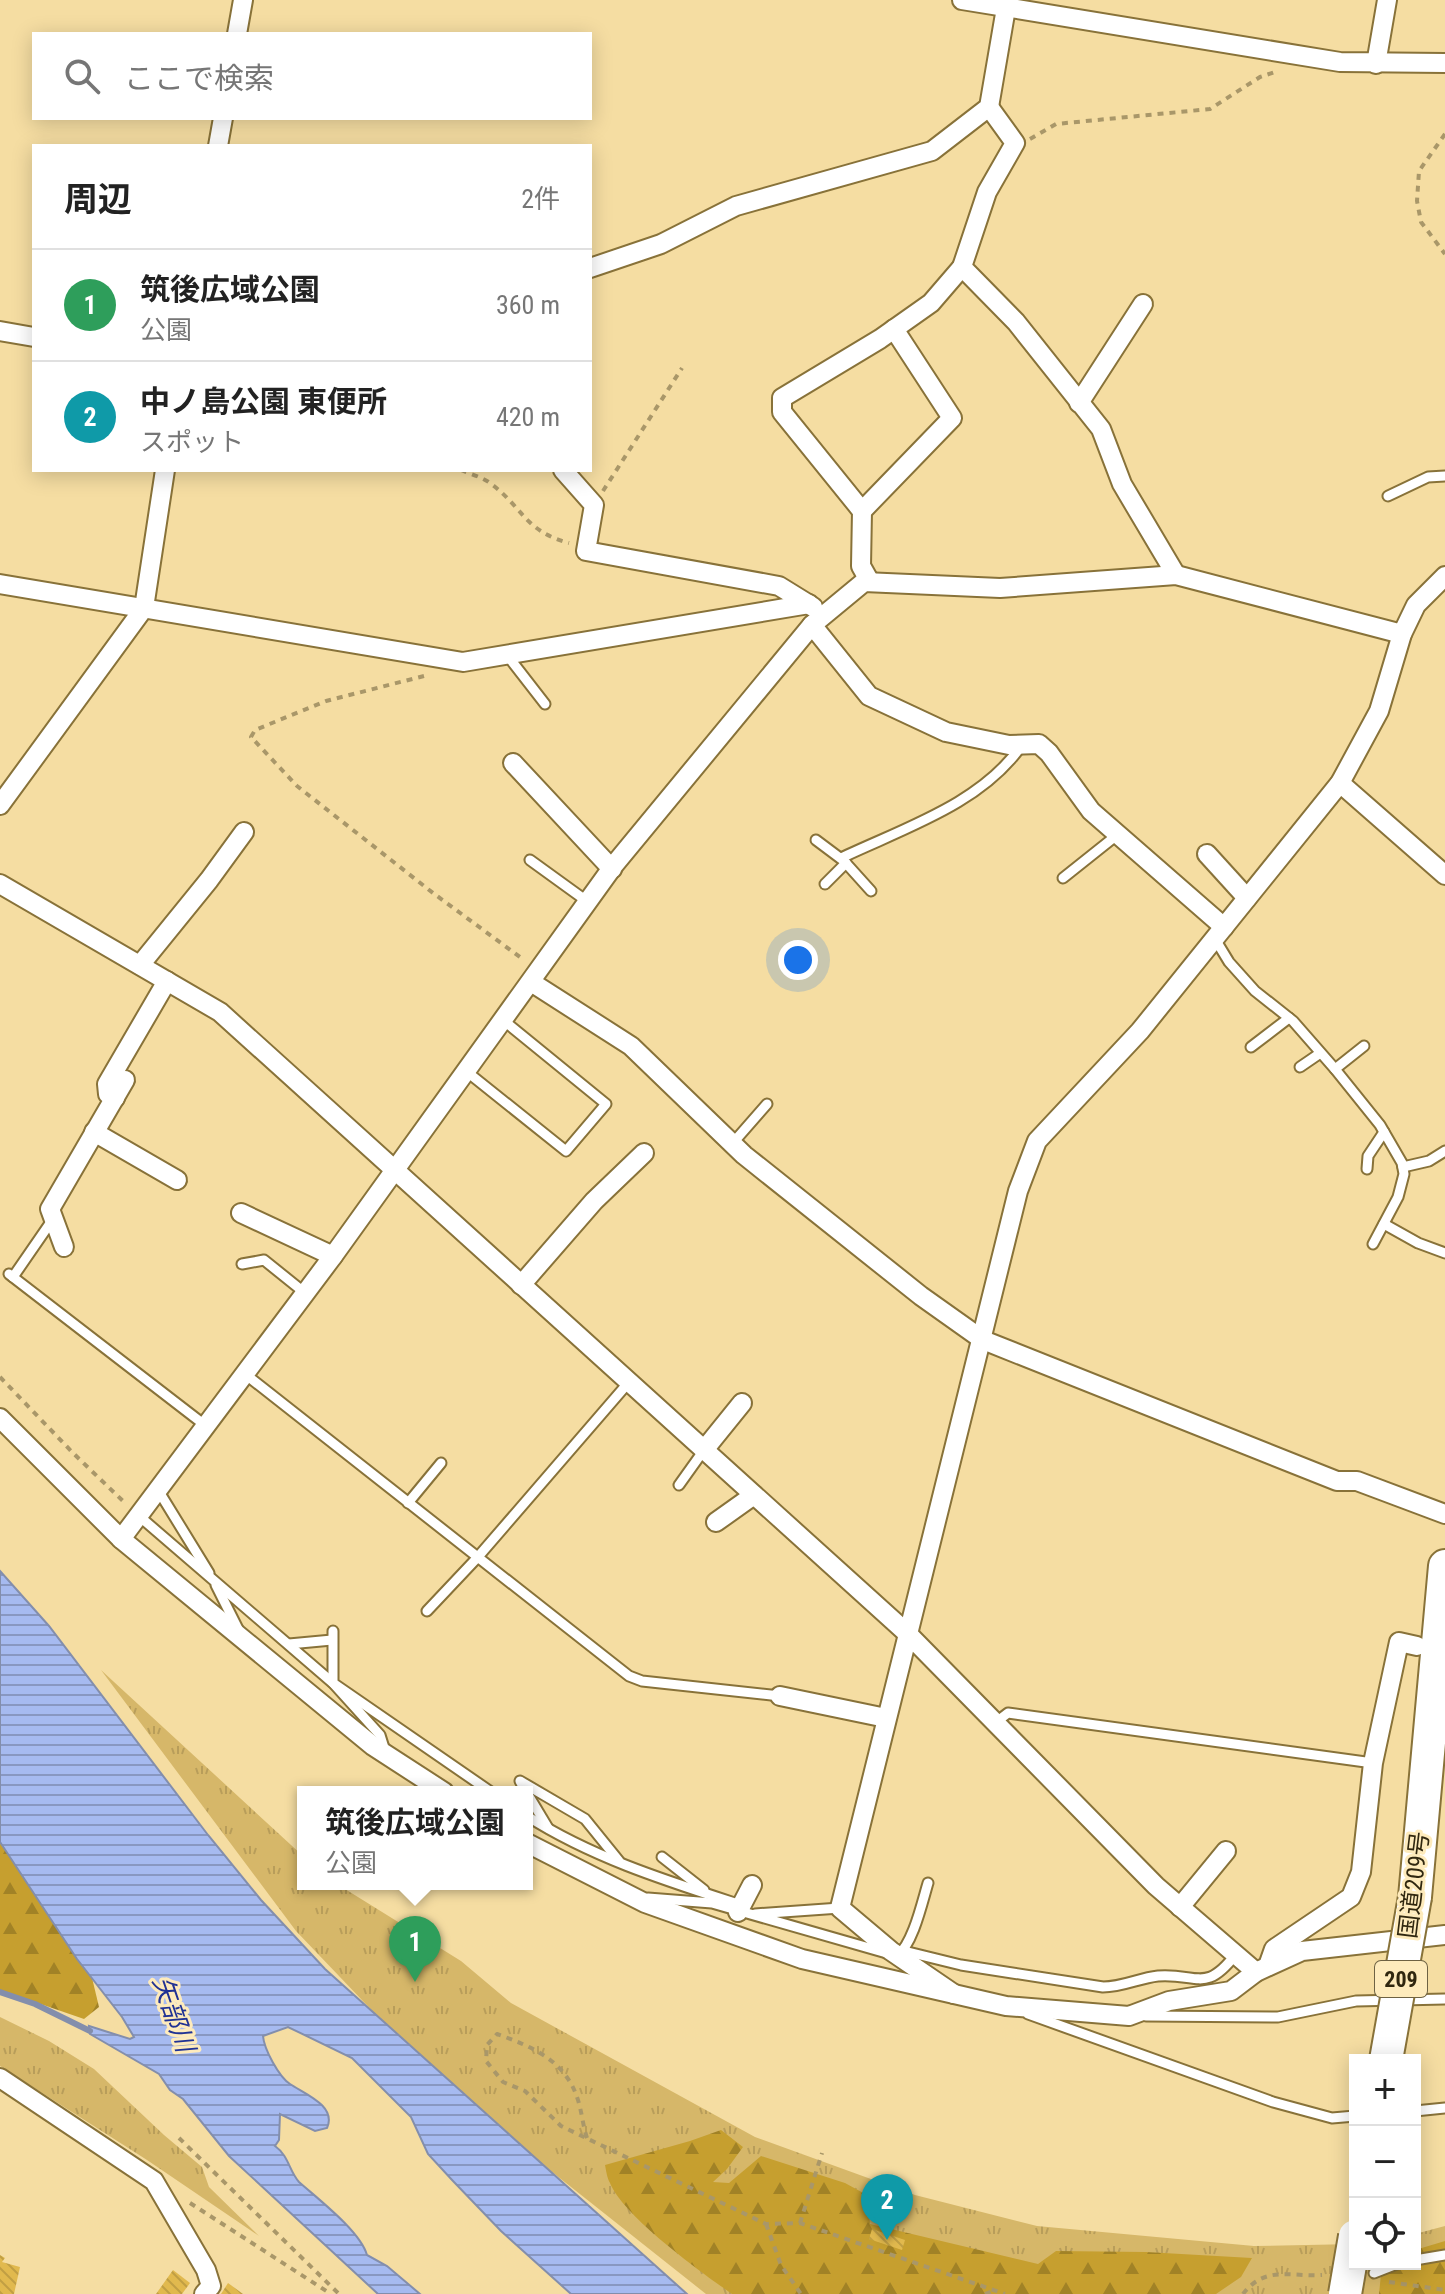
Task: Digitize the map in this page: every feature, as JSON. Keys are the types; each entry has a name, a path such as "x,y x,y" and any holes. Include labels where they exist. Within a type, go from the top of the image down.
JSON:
{"highway":[{"name":"国道209号","path":"1387,2054 1415,1897 1445,1566"},
{"path":"1345,2294 1349,2270"}],"street":[{"path":"237,32 243,0"},
{"path":"962,0 1340,62 1445,63"},
{"path":"1376,64 1387,0"},
{"path":"592,267 661,244 736,206 932,151 989,107 1006,8"},
{"path":"870,582 861,566 862,511 782,412 782,398 931,303 962,267 987,192 1015,143 989,107"},
{"path":"218,144 223,120"},
{"path":"962,267 1016,322 1101,429 1122,484 1176,575"},
{"path":"1079,403 1143,304"},
{"path":"862,511 952,418 894,329"},
{"path":"0,331 32,337"},
{"path":"0,805 144,608 165,472"},
{"path":"565,472 594,505 586,551 779,586 815,615 869,696 946,732 975,740 1039,744 1091,811 1220,933"},
{"path":"121,1539 333,1256 612,869 815,615 864,582 1000,588 1176,575 1402,634"},
{"path":"954,1994 903,1950 840,1908 1018,1191 1037,1141 1140,1031 1340,783 1379,711 1402,634 1416,605 1445,576"},
{"path":"0,584 463,662 815,615"},
{"path":"513,763 612,869"},
{"path":"1340,783 1445,875"},
{"path":"140,965 244,832"},
{"path":"1207,854 1247,898"},
{"path":"0,884 220,1012 908,1634 1156,1886 1236,1954 1262,1969"},
{"path":"535,976 631,1046 732,1144 921,1296 983,1340 1337,1481 1357,1481 1445,1514"},
{"path":"115,1098 108,1094 107,1084 167,981"},
{"path":"64,1247 50,1209 125,1080"},
{"path":"94,1132 177,1180"},
{"path":"521,1285 594,1201 644,1153"},
{"path":"241,1213 333,1256"},
{"path":"704,1450 742,1403"},
{"path":"0,1418 121,1539 386,1754 435,1786"},
{"path":"716,1522 754,1495"},
{"path":"1262,1969 1274,1949 1351,1897 1361,1872 1373,1763 1399,1642 1417,1646"},
{"path":"780,1696 886,1718"},
{"path":"533,1846 632,1896 802,1959 1006,2006 1129,2016 1169,2001 1231,1991 1262,1969 1302,1951 1445,1935"},
{"path":"1180,1907 1226,1851"},
{"path":"741,1910 752,1885"},
{"path":"0,2078 154,2181 206,2270 211,2286 204,2294"}],"lane":[{"path":"1388,496 1428,477 1445,476"},
{"path":"507,655 545,704"},
{"path":"825,884 844,860 986,784 1012,759 1022,744"},
{"path":"1063,878 1117,835"},
{"path":"816,840 844,860 871,891"},
{"path":"530,860 588,902"},
{"path":"1220,933 1229,962 1255,991 1289,1018 1335,1069 1384,1132 1403,1167 1398,1197 1373,1244"},
{"path":"1251,1047 1289,1018"},
{"path":"466,1071 566,1151 606,1104 503,1020"},
{"path":"1335,1069 1364,1046"},
{"path":"1300,1067 1319,1054"},
{"path":"732,1144 767,1104"},
{"path":"1367,1169 1368,1156 1384,1132"},
{"path":"1403,1167 1429,1161 1445,1151"},
{"path":"53,1219 11,1275 206,1426"},
{"path":"1384,1224 1418,1243 1445,1253"},
{"path":"242,1264 264,1260 305,1293"},
{"path":"245,1374 629,1676 642,1681 780,1696"},
{"path":"427,1611 477,1558 629,1382"},
{"path":"679,1485 704,1450"},
{"path":"408,1503 441,1463"},
{"path":"158,1490 214,1580 244,1640"},
{"path":"139,1516 333,1683 380,1735 386,1754"},
{"path":"289,1644 332,1636 333,1683"},
{"path":"333,1683 482,1786"},
{"path":"995,1723 1008,1713 1373,1763"},
{"path":"533,1789 585,1819 621,1864"},
{"path":"533,1803 548,1828"},
{"path":"533,1819 586,1849 712,1896 741,1910 782,1914 840,1908"},
{"path":"662,1857 712,1896"},
{"path":"903,1950 928,1883"},
{"path":"632,1896 712,1903 961,1965 1103,1987 1119,1987 1157,1976 1204,1979 1221,1973 1236,1954"},
{"path":"903,1950 922,1941"},
{"path":"1129,2016 1278,2017 1356,2001 1445,1999"},
{"path":"1006,2006 1273,2102 1332,2118 1349,2117"},
{"path":"1421,2110 1445,2108"},
{"path":"1421,2259 1445,2255"},
{"path":"1374,2273 1382,2270"}],"path":[{"path":"1015,143 1024,142 1056,124 1210,109 1260,77 1282,70"},
{"path":"1445,134 1419,171 1417,201 1421,222 1445,254"},
{"path":"594,505 682,368"},
{"path":"466,472 489,482 530,525 549,538 587,547"},
{"path":"425,676 326,701 255,730 251,737 297,786 535,976"},
{"path":"0,1377 139,1516"},
{"path":"587,2138 569,2077 561,2068 528,2045 497,2034 491,2037 486,2061 503,2082 525,2091 561,2126 766,2224 800,2223 937,2272 998,2289 1005,2294"},
{"path":"179,2138 339,2294"},
{"path":"800,2223 822,2153"},
{"path":"154,2181 331,2294"},
{"path":"766,2224 781,2265 801,2294"},
{"path":"985,2294 998,2289"}],"green space":[{"path":"101,1670 297,1850 297,1890 347,1890 461,1961 511,2003 755,2137 915,2195 1037,2226 1254,2246 1349,2244 1349,2270 1421,2270 1421,2232 1445,2226 1445,2294 706,2294 446,2088 296,1931"},
{"path":"0,1841 88,1961 99,2007 84,2019 0,1990"},
{"path":"0,2017 49,2041 94,2069 202,2167 209,2187 259,2236 0,2066"},
{"path":"721,2130 743,2147 713,2182 729,2183 761,2156 845,2183 867,2195 870,2224 1038,2264 1056,2251 1252,2258 1241,2277 1216,2294 732,2294 665,2243 631,2212 610,2183 605,2165"},
{"path":"1445,2241 1445,2294 1379,2294 1381,2270 1421,2270 1421,2248"}],"water":[{"name":"矢部川","path":"0,1571 49,1626 261,1900 325,1969 687,2294 571,2294 501,2231 453,2181 428,2154 411,2117 352,2058 288,2027 263,2036 269,2055 281,2075 324,2107 329,2120 327,2128 315,2131 280,2114 279,2140 275,2146 299,2182 347,2226 367,2255 387,2266 420,2294 378,2294 229,2156 159,2074 90,2034 89,2026 130,2039 134,2037 77,1959 0,1842"}],"building":[{"path":"872,2229 905,2240 902,2250 869,2239"},
{"path":"0,2255 5,2258 2,2262 20,2267 14,2294 0,2294"},
{"path":"173,2270 190,2283 182,2294 156,2294"},
{"path":"228,2283 243,2294 221,2294"}],"waterway":[{"path":"0,1992 35,2004 90,2031"}],"place":[{"name":"筑後広域公園","path":"415,1982"},
{"name":"中ノ島公園 東便所","path":"887,2240"}]}
